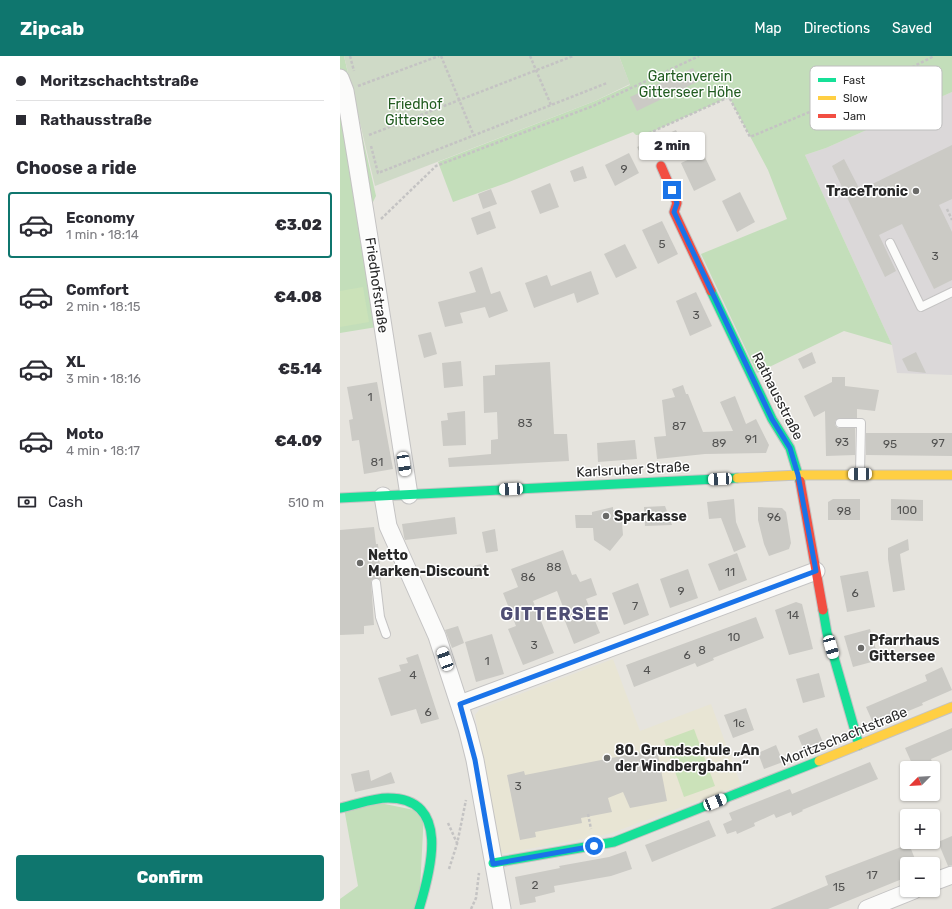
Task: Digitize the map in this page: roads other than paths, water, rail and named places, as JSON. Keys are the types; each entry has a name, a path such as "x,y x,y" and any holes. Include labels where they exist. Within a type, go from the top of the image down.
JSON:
{"street":[{"name":"Friedhofstraße","path":"351,87 370,233 409,494"},
{"name":"Rathausstraße","path":"661,166 677,203 674,212 772,419 790,448 798,475 827,633 859,746"},
{"name":"Karlsruher Straße","path":"340,498 798,475 952,475"},
{"path":"383,496 388,526 437,636 460,704 475,760 486,865 502,909"},
{"path":"460,704 816,571"},
{"name":"Moritzschachtstraße","path":"486,865 614,842 859,746 952,706"},
{"path":"340,808 389,798 410,802 424,812 429,820 433,835 432,855 428,877 419,909"},
{"path":"940,879 952,875"},
{"path":"866,909 900,896"}],"lane":[{"path":"890,243 921,307 952,292"},
{"path":"840,423 861,423 860,474"},
{"path":"376,583 380,617 386,634"}],"place":[{"name":"TraceTronic","path":"916,191"},
{"name":"Sparkasse","path":"606,516"},
{"name":"Netto Marken-Discount","path":"360,563"},
{"name":"Pfarrhaus Gittersee","path":"861,648"},
{"name":"80. Grundschule „An der Windbergbahn“","path":"607,758"}],"district":[{"name":"GITTERSEE","path":"555,614"}],"park label":[{"name":"Gartenverein Gitterseer Höhe","path":"690,84"},
{"name":"Friedhof Gittersee","path":"415,112"}]}
